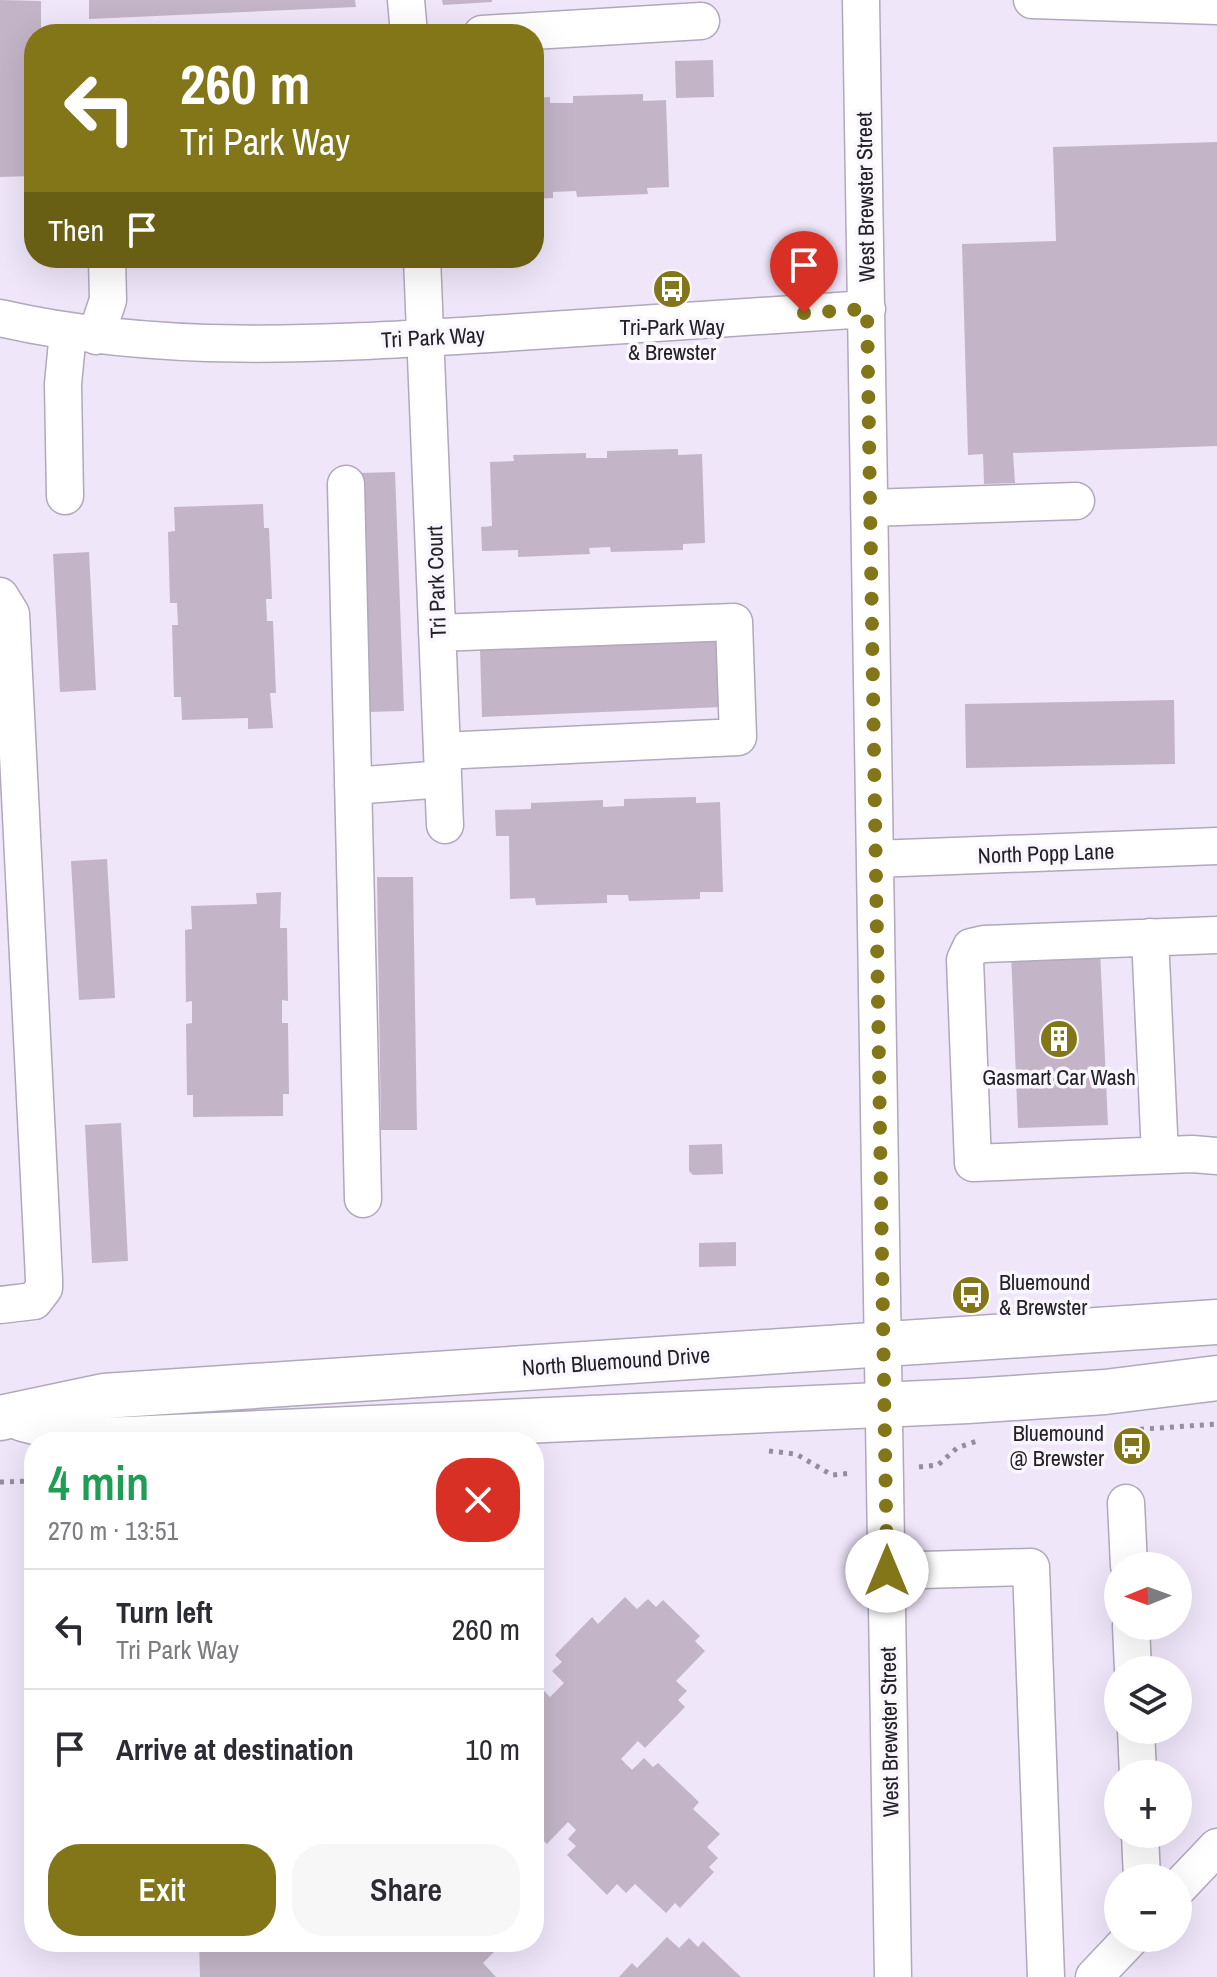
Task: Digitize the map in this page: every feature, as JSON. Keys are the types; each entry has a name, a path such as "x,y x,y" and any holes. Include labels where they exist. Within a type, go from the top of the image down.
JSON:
{"main road":[{"name":"North Bluemound Drive","path":"8,1418 104,1396 1217,1322"},
{"name":"North Bluemound Drive","path":"278,1432 1105,1392 1217,1378"},
{"name":"North Bluemound Drive","path":"8,1418 70,1432"}],"street":[{"path":"406,0 408,24"},
{"name":"West Brewster Street","path":"861,0 893,1977"},
{"path":"1032,0 1217,6"},
{"path":"544,30 701,21"},
{"path":"65,496 63,384 82,334 108,300 107,268"},
{"name":"Tri Park Court","path":"422,268 445,825"},
{"name":"Tri Park Way","path":"0,318 82,334 237,345 426,338 867,309"},
{"path":"346,484 363,1199"},
{"path":"869,508 1076,501"},
{"path":"0,596 11,614 44,1288 34,1301 0,1305"},
{"path":"353,786 443,765 738,737 734,622 437,633"},
{"name":"North Popp Lane","path":"875,859 1217,846"},
{"path":"1217,935 971,947 965,960 973,1163 1160,1155 1217,1156"},
{"path":"1150,937 1160,1155"},
{"path":"1126,1503 1128,1552"},
{"path":"887,1571 1031,1567 1046,1977"},
{"path":"1192,1873 1217,1847"},
{"path":"1094,1977 1118,1952"}],"path":[{"path":"0,1482 24,1481"}],"building":[{"path":"0,0 41,1 41,24 24,24 24,176 0,177"},
{"path":"89,0 355,0 356,7 89,19"},
{"path":"442,0 492,0 492,2 443,5"},
{"path":"713,60 714,97 676,98 675,61"},
{"path":"643,94 643,101 666,100 669,187 647,188 648,194 577,197 576,191 553,192 553,198 544,198 544,97 550,97 550,103 573,103 573,96"},
{"path":"1217,142 1217,446 1013,453 1015,483 984,484 983,454 968,455 962,244 1056,241 1053,147"},
{"path":"678,449 678,455 702,454 705,543 683,544 683,550 611,552 610,547 589,548 590,554 518,557 518,550 482,551 481,527 492,526 490,462 514,461 513,455 586,453 586,458 607,458 607,451"},
{"path":"395,472 404,711 367,712 358,473"},
{"path":"263,504 264,528 269,528 272,599 266,599 267,621 273,621 276,693 270,693 273,728 248,729 248,718 182,720 181,697 174,697 172,625 178,625 177,603 170,603 168,532 175,531 174,507"},
{"path":"89,552 96,690 60,692 53,554"},
{"path":"717,638 721,707 482,717 480,649"},
{"path":"1174,700 1175,764 966,768 965,704"},
{"path":"696,797 696,803 720,802 723,892 700,892 700,899 629,901 628,895 607,895 607,903 536,905 535,898 510,899 509,836 496,836 495,810 531,809 531,803 603,800 603,807 624,806 624,799"},
{"path":"107,859 115,998 79,1000 71,861"},
{"path":"377,877 413,877 417,1130 381,1130"},
{"path":"281,892 280,928 287,928 288,1001 282,1000 282,1023 288,1023 289,1094 283,1094 283,1116 193,1117 193,1095 187,1095 186,1024 192,1023 192,1001 186,1002 185,930 192,929 191,906 257,904 256,893"},
{"name":"Gasmart Car Wash","path":"1100,949 1108,1125 1018,1128 1011,952"},
{"path":"121,1123 128,1261 92,1263 85,1125"},
{"path":"722,1144 723,1174 693,1175 689,1171 689,1145"},
{"path":"736,1242 736,1266 699,1267 699,1243"},
{"path":"625,1597 637,1609 648,1599 656,1607 663,1600 700,1636 695,1641 705,1651 676,1681 687,1691 678,1700 685,1707 645,1748 638,1741 621,1759 632,1770 644,1758 653,1767 658,1763 699,1802 693,1809 720,1834 707,1847 718,1858 709,1867 714,1872 680,1908 675,1903 666,1913 635,1884 626,1893 617,1884 607,1895 567,1855 576,1846 568,1839 576,1830 568,1822 547,1844 544,1841 544,1691 550,1697 564,1683 552,1671 562,1662 555,1655 592,1617 598,1624"},
{"path":"667,1937 679,1948 689,1938 698,1947 703,1941 741,1977 619,1977 632,1963 637,1968"},
{"path":"199,1952 494,1952 483,1963 496,1977 200,1977"}],"place":[{"name":"Tri-Park Way & Brewster","path":"672,289"},
{"name":"Gasmart Car Wash","path":"1059,1039"},
{"name":"Bluemound & Brewster","path":"971,1295"},
{"name":"Bluemound @ Brewster","path":"1132,1446"}],"route":[{"path":"804,313 867,309 877,1137 887,1571"}]}
